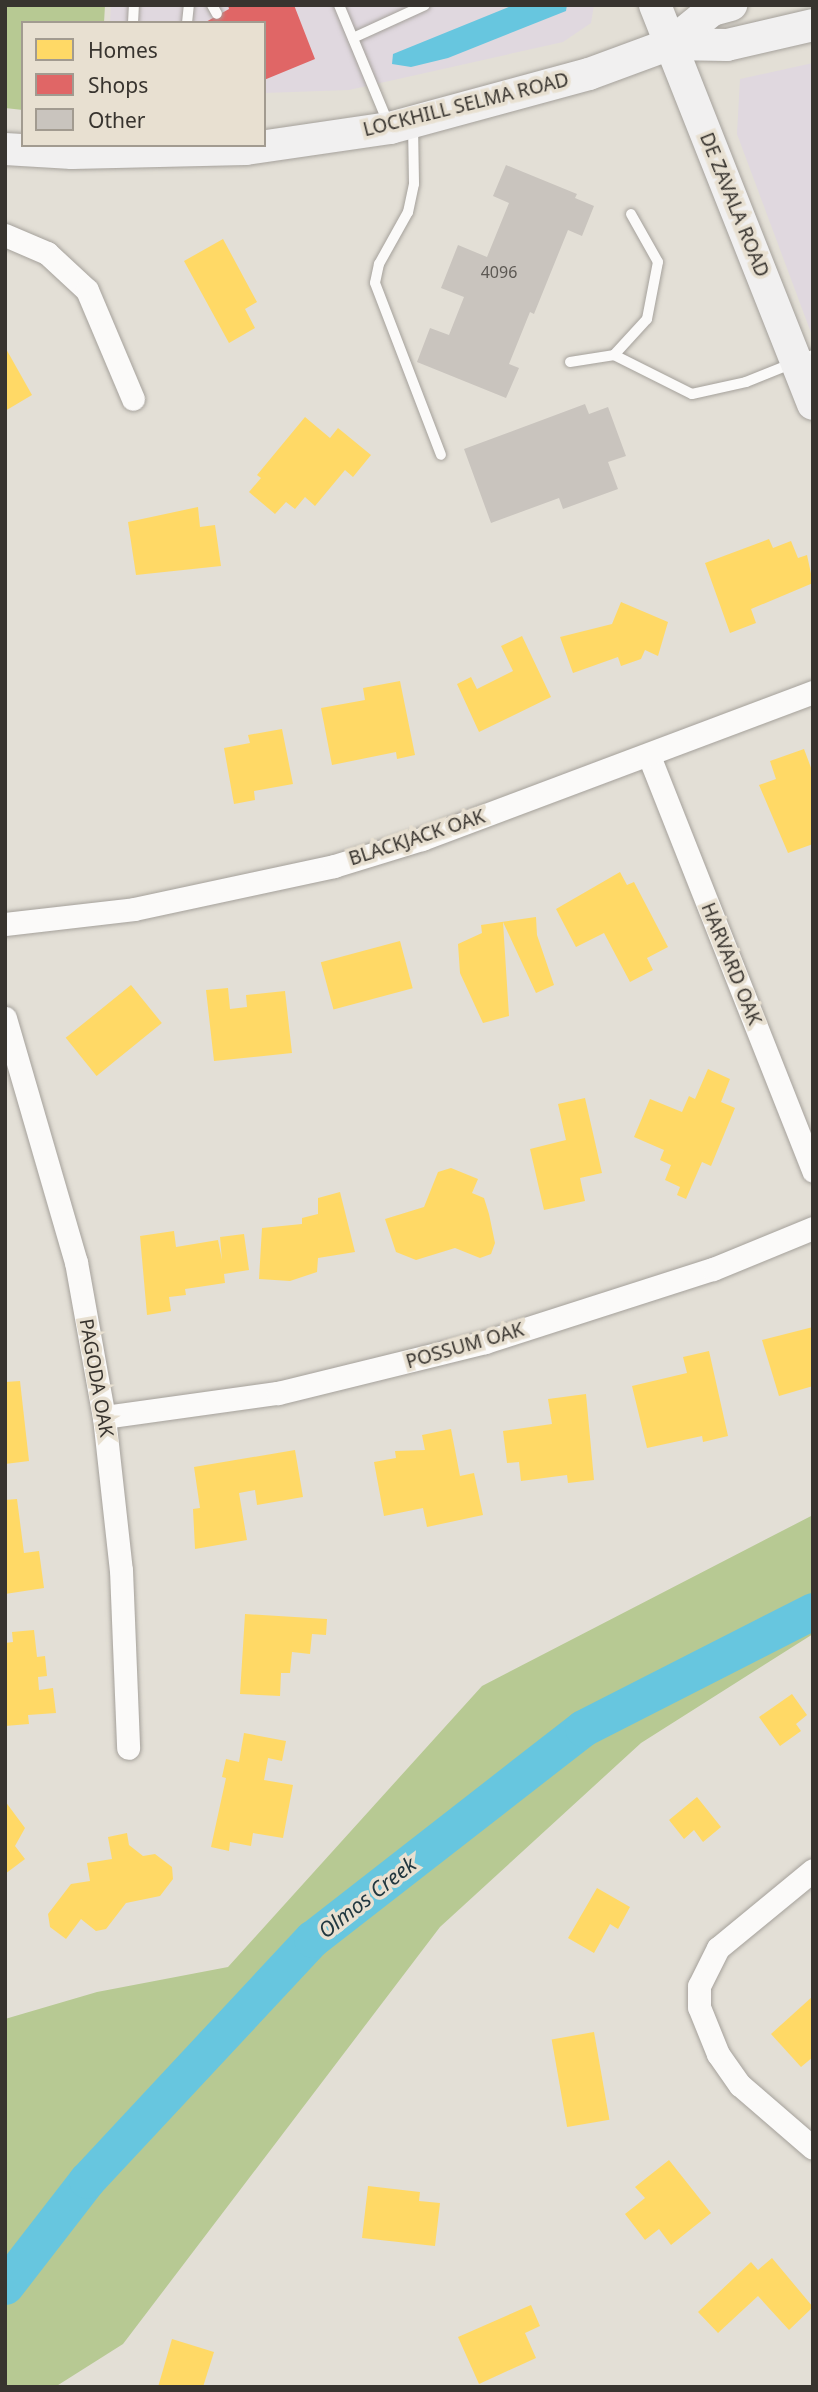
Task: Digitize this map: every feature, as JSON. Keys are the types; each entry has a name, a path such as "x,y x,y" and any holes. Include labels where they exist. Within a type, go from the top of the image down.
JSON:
{"main road":[{"name":"DE ZAVALA ROAD","path":"655,5 804,358 813,404"},
{"name":"LOCKHILL SELMA ROAD","path":"266,146 401,125 589,74 670,44 712,10 731,5"},
{"name":"LOCKHILL SELMA ROAD","path":"670,44 727,45 813,25"},
{"name":"LOCKHILL SELMA ROAD","path":"5,149 259,147"}],"street":[{"path":"5,236 47,253 87,290 133,399"},
{"name":"BLACKJACK OAK","path":"5,924 134,909 334,866 422,839 649,756 813,692"},
{"name":"HARVARD OAK","path":"649,756 813,1171"},
{"name":"PAGODA OAK","path":"5,1018 76,1262 104,1417 121,1570 128,1748"},
{"name":"POSSUM OAK","path":"104,1417 278,1393 485,1342 713,1269 813,1228"},
{"path":"813,1870 718,1948 699,1986 699,2007 718,2054 740,2085 813,2148"}],"lane":[{"path":"339,5 353,38 401,125 414,184 408,212 379,264 375,284 442,455"},
{"path":"353,38 425,5"},
{"path":"614,355 647,319 658,262 631,214"},
{"path":"570,362 614,355 692,394 746,382 804,358"}],"shaded area":[{"path":"111,5 594,5 591,23 563,42 349,90 266,93 266,21 110,21"},
{"path":"813,63 813,338 737,134 740,79"}],"green space":[{"path":"5,5 105,5 104,21 21,21 21,110 5,108"},
{"path":"813,1515 813,1634 641,1743 440,1927 123,2344 55,2387 5,2387 5,2019 97,1992 228,1967 482,1686"}],"water":[{"path":"514,5 567,5 566,11 448,58 411,67 392,64 393,54"}],"building: Homes":[{"path":"223,239 257,302 245,309 255,328 229,343 184,261"},
{"path":"5,347 32,395 5,411"},
{"path":"305,417 330,438 338,428 371,455 353,477 345,470 315,506 305,497 295,509 286,502 275,514 249,492 261,478 257,475"},
{"path":"198,507 200,527 215,525 221,566 136,575 128,522"},
{"path":"769,539 773,548 791,541 798,558 807,555 813,583 751,609 756,623 730,633 705,563"},
{"path":"621,602 668,622 658,656 645,650 641,659 621,666 618,657 573,673 560,637 612,624"},
{"path":"522,636 551,697 479,732 457,684 471,677 477,689 513,671 501,646"},
{"path":"400,681 415,755 397,759 396,752 332,765 321,708 365,700 363,688"},
{"path":"282,729 293,784 254,791 255,800 234,804 224,748 250,743 248,735"},
{"path":"804,749 813,773 813,844 788,853 759,785 776,779 770,761"},
{"path":"620,872 627,885 634,882 668,947 647,958 653,970 630,982 604,933 576,947 556,909"},
{"path":"536,917 537,935 554,985 536,993 503,922 509,1016 483,1023 460,973 458,944 482,933 481,925"},
{"path":"400,941 413,988 333,1010 321,962"},
{"path":"131,985 162,1023 97,1076 66,1038"},
{"path":"228,988 230,1009 247,1007 246,995 285,991 292,1053 214,1061 206,990"},
{"path":"708,1069 730,1079 721,1102 735,1108 711,1166 702,1162 686,1199 677,1195 680,1187 665,1180 671,1165 660,1160 664,1150 634,1137 650,1099 682,1112 689,1096 695,1099"},
{"path":"585,1098 602,1173 580,1178 585,1201 544,1210 530,1149 566,1140 558,1104"},
{"path":"451,1168 478,1179 472,1193 484,1198 489,1214 495,1243 491,1254 480,1258 455,1248 416,1260 396,1252 385,1219 424,1207 438,1172"},
{"path":"340,1192 355,1252 318,1258 317,1272 290,1281 259,1279 262,1228 302,1224 302,1218 318,1214 318,1198"},
{"path":"174,1231 176,1247 218,1240 222,1260 220,1237 244,1234 249,1270 224,1274 225,1283 185,1289 186,1295 169,1297 171,1311 147,1315 140,1236"},
{"path":"813,1327 813,1386 779,1396 762,1340"},
{"path":"709,1351 728,1436 703,1442 702,1436 647,1448 632,1386 687,1373 683,1357"},
{"path":"20,1381 29,1461 5,1464 5,1382"},
{"path":"586,1394 594,1480 568,1483 567,1475 521,1481 519,1462 507,1463 503,1431 552,1424 548,1399"},
{"path":"451,1429 460,1476 474,1473 483,1515 427,1527 423,1508 384,1516 374,1462 396,1458 395,1451 425,1450 422,1435"},
{"path":"295,1450 303,1497 257,1505 255,1490 239,1493 247,1540 195,1549 193,1509 200,1508 194,1467"},
{"path":"17,1499 24,1553 39,1551 44,1588 5,1594 5,1500"},
{"path":"245,1614 327,1619 326,1635 312,1634 310,1654 292,1652 290,1673 281,1673 280,1696 240,1694"},
{"path":"34,1630 37,1657 45,1656 47,1676 38,1677 39,1690 53,1688 56,1713 28,1715 29,1724 5,1726 5,1643 13,1642 12,1632"},
{"path":"792,1694 807,1715 796,1724 801,1731 780,1746 759,1717"},
{"path":"244,1733 286,1741 282,1761 268,1758 264,1780 293,1785 283,1838 253,1833 251,1846 230,1842 229,1851 211,1847 226,1778 222,1777 226,1759 239,1762"},
{"path":"697,1797 721,1827 703,1842 694,1830 684,1839 669,1820"},
{"path":"5,1801 25,1828 15,1846 25,1859 5,1874"},
{"path":"127,1833 129,1845 143,1856 155,1854 172,1867 173,1879 160,1896 126,1903 106,1929 96,1931 81,1919 66,1939 50,1927 48,1914 71,1884 90,1881 87,1863 112,1859 108,1837"},
{"path":"597,1888 630,1907 618,1929 610,1924 594,1953 568,1938"},
{"path":"813,1996 813,2057 801,2067 771,2034"},
{"path":"594,2032 609,2120 567,2127 552,2039"},
{"path":"669,2160 711,2213 671,2245 659,2229 645,2240 625,2214 645,2198 635,2187"},
{"path":"368,2186 420,2192 419,2201 440,2203 435,2246 362,2238"},
{"path":"772,2258 813,2307 789,2330 758,2296 718,2333 698,2312 751,2262 758,2270"},
{"path":"531,2305 540,2326 525,2333 536,2358 479,2384 458,2337"},
{"path":"172,2339 214,2352 203,2387 158,2387"}],"building: Shops":[{"path":"228,5 294,5 315,59 266,79 266,21 208,21 229,9"}],"building: Other":[{"path":"506,165 577,194 575,198 594,206 582,236 568,230 534,314 530,312 509,364 519,368 506,398 417,362 430,328 449,335 464,297 441,288 458,245 487,257 509,203 493,196"},
{"path":"585,404 589,414 608,407 626,456 608,462 618,489 563,509 559,498 491,523 464,449"}],"waterway":[{"name":"Olmos Creek","path":"5,2286 87,2180 312,1939 583,1728 813,1611"}]}
